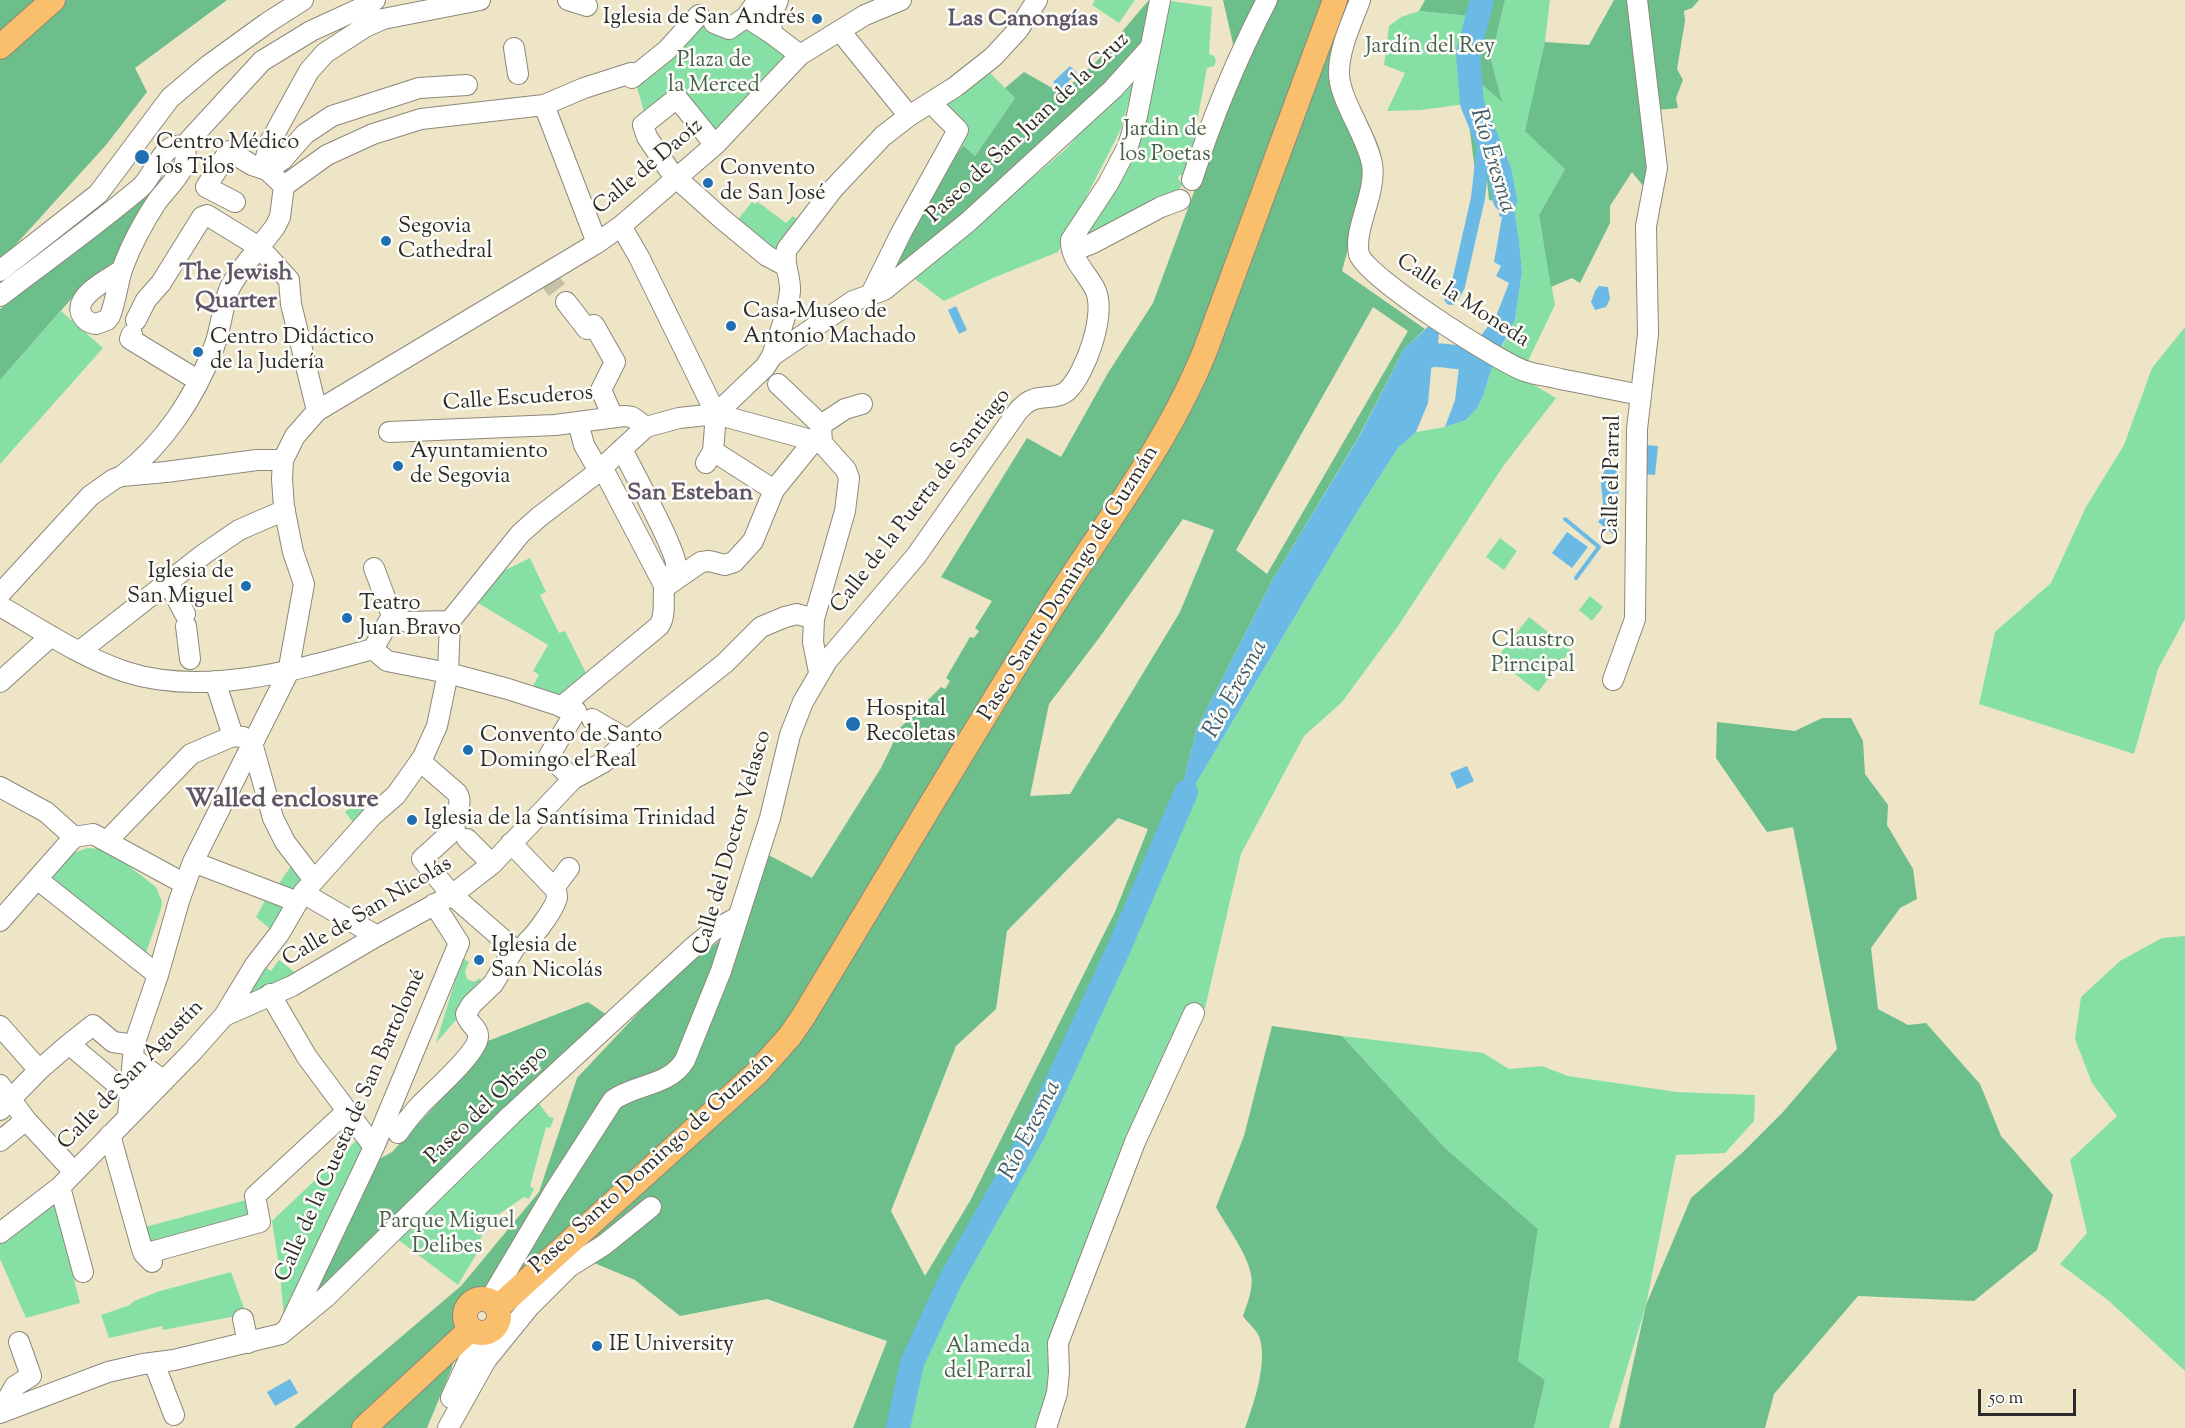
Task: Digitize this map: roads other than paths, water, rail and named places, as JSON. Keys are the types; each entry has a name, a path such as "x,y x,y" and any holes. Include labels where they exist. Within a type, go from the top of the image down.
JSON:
{"main road":[{"path":"0,47 53,0"},
{"name":"Paseo Santo Domingo de Guzmán","path":"476,1331 465,1318 468,1307 477,1301 493,1305 509,1295 757,1073 790,1036 803,1017 1053,606 1158,445 1186,396 1205,351 1335,0"},
{"path":"364,1428 476,1331"}],"street":[{"path":"0,271 98,194 170,98 209,65 267,22 303,0"},
{"path":"183,147 262,61 311,31 375,0"},
{"path":"267,171 266,159 270,142 309,71 325,53 383,18 480,0"},
{"path":"0,594 90,496 122,476 153,450 170,429 194,378 214,346 229,288 278,222 284,186 327,155 373,134 421,119 522,104 544,105 584,88 631,76 706,19 729,29 746,18 758,0"},
{"path":"771,33 773,12 778,0"},
{"name":"Calle de Daoíz","path":"283,460 295,436 317,411 597,243 621,226 715,145 807,50 865,15 901,0"},
{"path":"768,361 788,302 790,280 786,257 834,189 883,136 993,57 1018,30 1037,0"},
{"path":"1151,47 1160,0"},
{"path":"1192,180 1233,71 1267,0"},
{"name":"Calle la Moneda","path":"1360,0 1339,69 1344,93 1372,167 1371,192 1360,234 1361,259 1376,275 1435,318 1525,371"},
{"path":"1637,0 1657,168 1646,226 1648,334 1641,395"},
{"path":"746,18 807,50"},
{"path":"840,31 909,117"},
{"name":"Paseo de San Juan de la Cruz","path":"716,414 768,361 853,301 884,290 968,222 1113,89 1151,47"},
{"name":"Paseo de San Juan de la Cruz","path":"1072,251 1071,240 1075,232 1108,184 1128,146 1137,116 1151,47"},
{"path":"514,48 518,74"},
{"path":"267,171 282,160 305,135 339,113 419,88 467,85"},
{"path":"715,145 677,98 643,125 647,137 669,171 721,219 772,259 786,257"},
{"path":"871,294 901,233 958,130 931,103"},
{"path":"544,105 597,243"},
{"path":"0,296 145,184 168,148 177,145 183,147"},
{"path":"122,270 155,204 184,165 186,155 183,147"},
{"path":"284,186 267,171 229,151 206,187 217,205 289,280 291,304 317,411"},
{"path":"1072,251 1180,200"},
{"path":"194,378 133,331 146,300 161,283 202,217 217,205"},
{"path":"621,226 639,257 716,414 710,457 774,490"},
{"name":"Calle de la Puerta de Santiago","path":"819,672 916,556 1018,411 1034,399 1052,398 1066,392 1075,381 1087,358 1100,314 1095,289 1072,251"},
{"path":"566,303 587,329 594,325 615,362 601,390 613,417"},
{"name":"Calle el Parral","path":"1525,371 1641,395 1637,429 1635,619 1613,680"},
{"path":"778,384 842,464 849,478 844,511 814,619 813,642 819,672"},
{"path":"665,587 701,562 709,561 725,565 734,562 753,541 774,490 845,409 862,404"},
{"path":"0,606 80,651 124,671 146,677 190,673 215,681 288,673 376,644 399,619 450,621 520,534 600,469 646,427 679,418 716,414 819,437"},
{"name":"Calle Escuderos","path":"389,432 499,429 628,416 646,427"},
{"path":"578,422 584,445 600,469 665,587"},
{"path":"573,779 549,756 576,712 659,626 663,613 665,587 675,572 675,560 622,449"},
{"path":"122,476 263,459 283,460 285,510 293,552 304,584 288,673 239,767 193,862 185,884 159,975 133,1052 128,1116"},
{"path":"80,651 239,530 285,510"},
{"path":"374,568 382,590 399,619"},
{"path":"168,582 186,620 190,673"},
{"name":"Calle de San Nicolás","path":"224,1017 270,994 292,986 452,895 492,864 573,779 598,767 628,740 725,663 761,627 797,614 814,619"},
{"name":"Calle de San Agustín","path":"0,1233 60,1187 224,1017 255,965 279,934 305,892 372,816 396,795 420,761 437,726 448,673 450,621"},
{"path":"0,682 51,636"},
{"path":"376,644 387,661 448,673 508,689 576,712 628,740"},
{"name":"Calle del Doctor Velasco","path":"493,1305 552,1196 613,1100 622,1094 670,1076 683,1065 721,970 770,818 797,714 819,672"},
{"path":"215,681 233,736"},
{"path":"107,841 191,754 233,736 256,735"},
{"path":"256,735 273,818 285,842 297,858 305,892"},
{"path":"420,761 459,795 459,806 448,823 492,864"},
{"path":"0,787 46,812 74,837"},
{"path":"0,921 74,837 93,834 185,884"},
{"path":"461,834 422,859 452,895 519,946"},
{"path":"398,1133 422,1104 464,1061 478,1041 478,1034 466,1014 472,1004 493,984 519,946 541,926 556,902 557,893 554,888 511,843"},
{"path":"193,862 273,891 305,892 377,936"},
{"path":"554,888 569,868"},
{"path":"37,879 159,975"},
{"name":"Calle de la Cuesta de San Bartolomé","path":"282,1332 374,1147 459,943 434,904"},
{"name":"Paseo del Obispo","path":"282,1332 326,1297 512,1115 691,949 714,930 738,917"},
{"path":"270,994 306,1057 374,1147"},
{"path":"1046,1428 1057,1393 1058,1343 1135,1142 1194,1013"},
{"path":"0,1026 39,1070"},
{"path":"74,1172 4,1099 93,1026 113,1042 133,1052 164,1081"},
{"path":"69,1044 119,1086 130,1090 164,1081"},
{"path":"110,1135 148,1258 260,1222 255,1196 347,1112"},
{"path":"0,1141 26,1120"},
{"path":"60,1187 83,1272"},
{"path":"448,1428 481,1368 529,1307 574,1264 604,1245 651,1207"},
{"path":"243,1319 248,1343"},
{"path":"437,1428 476,1331"},
{"path":"0,1413 108,1372 248,1343 282,1332"},
{"path":"0,1413 15,1386 33,1381 19,1342"},
{"path":"154,1363 174,1415"}],"water":[{"path":"1070,66 1077,73 1061,89 1053,82"},
{"path":"1499,170 1514,208 1519,240 1522,272 1515,320 1494,361 1477,408 1466,420 1445,427 1455,400 1461,350 1471,349 1497,314 1509,283 1496,276 1501,266 1494,262 1502,217 1499,216 1501,202"},
{"path":"1599,286 1608,287 1610,299 1606,307 1595,310 1591,302"},
{"path":"956,306 967,330 959,334 948,310"},
{"path":"1431,324 1439,329 1437,360 1432,360 1428,403 1416,432 1398,448 1360,507 1173,822 1197,728 1272,581 1359,437 1404,349"},
{"path":"1646,445 1658,446 1655,475 1643,474"},
{"path":"1605,467 1618,468 1619,539 1598,522 1604,513 1601,484"},
{"path":"1567,532 1588,547 1572,568 1552,553"},
{"path":"1467,766 1474,781 1457,789 1450,773"},
{"path":"290,1379 298,1393 275,1406 267,1392"}],"waterway":[{"name":"Río Eresma","path":"1482,0 1468,54 1472,103 1499,170 1505,200"},
{"path":"1451,298 1458,286 1478,198 1485,135"},
{"name":"Río Eresma","path":"1413,368 1420,360 1429,356 1470,357 1480,355 1488,348"},
{"path":"1565,519 1599,547 1576,578"},
{"name":"Río Eresma","path":"898,1428 912,1363 951,1279 1034,1132 1119,948 1186,792"}],"tunnel":[{"path":"545,274 566,302"}],"place":[{"name":"Iglesia de San Andrés","path":"817,19"},
{"name":"Centro Médico los Tilos","path":"142,157"},
{"name":"Convento de San José","path":"708,183"},
{"name":"Segovia Cathedral","path":"386,241"},
{"name":"Casa-Museo de Antonio Machado","path":"731,326"},
{"name":"Centro Didáctico de la Judería","path":"198,352"},
{"name":"Ayuntamiento de Segovia","path":"398,466"},
{"name":"Iglesia de San Miguel","path":"246,586"},
{"name":"Teatro Juan Bravo","path":"347,618"},
{"name":"Hospital Recoletas","path":"853,724"},
{"name":"Convento de Santo Domingo el Real","path":"468,750"},
{"name":"Iglesia de la Santísima Trinidad","path":"412,820"},
{"name":"Iglesia de San Nicolás","path":"479,960"},
{"name":"IE University","path":"597,1346"}],"district":[{"name":"Las Canongías","path":"1023,21"},
{"name":"The Jewish Quarter","path":"236,289"},
{"name":"San Esteban","path":"690,495"},
{"name":"Walled enclosure","path":"282,802"}],"park label":[{"name":"Jardín del Rey","path":"1430,48"},
{"name":"Plaza de la Merced","path":"714,74"},
{"name":"Jardin de los Poetas","path":"1165,144"},
{"name":"Claustro Pirncipal","path":"1533,654"},
{"name":"Parque Miguel Delibes","path":"447,1236"},
{"name":"Alameda del Parral","path":"988,1360"}]}
